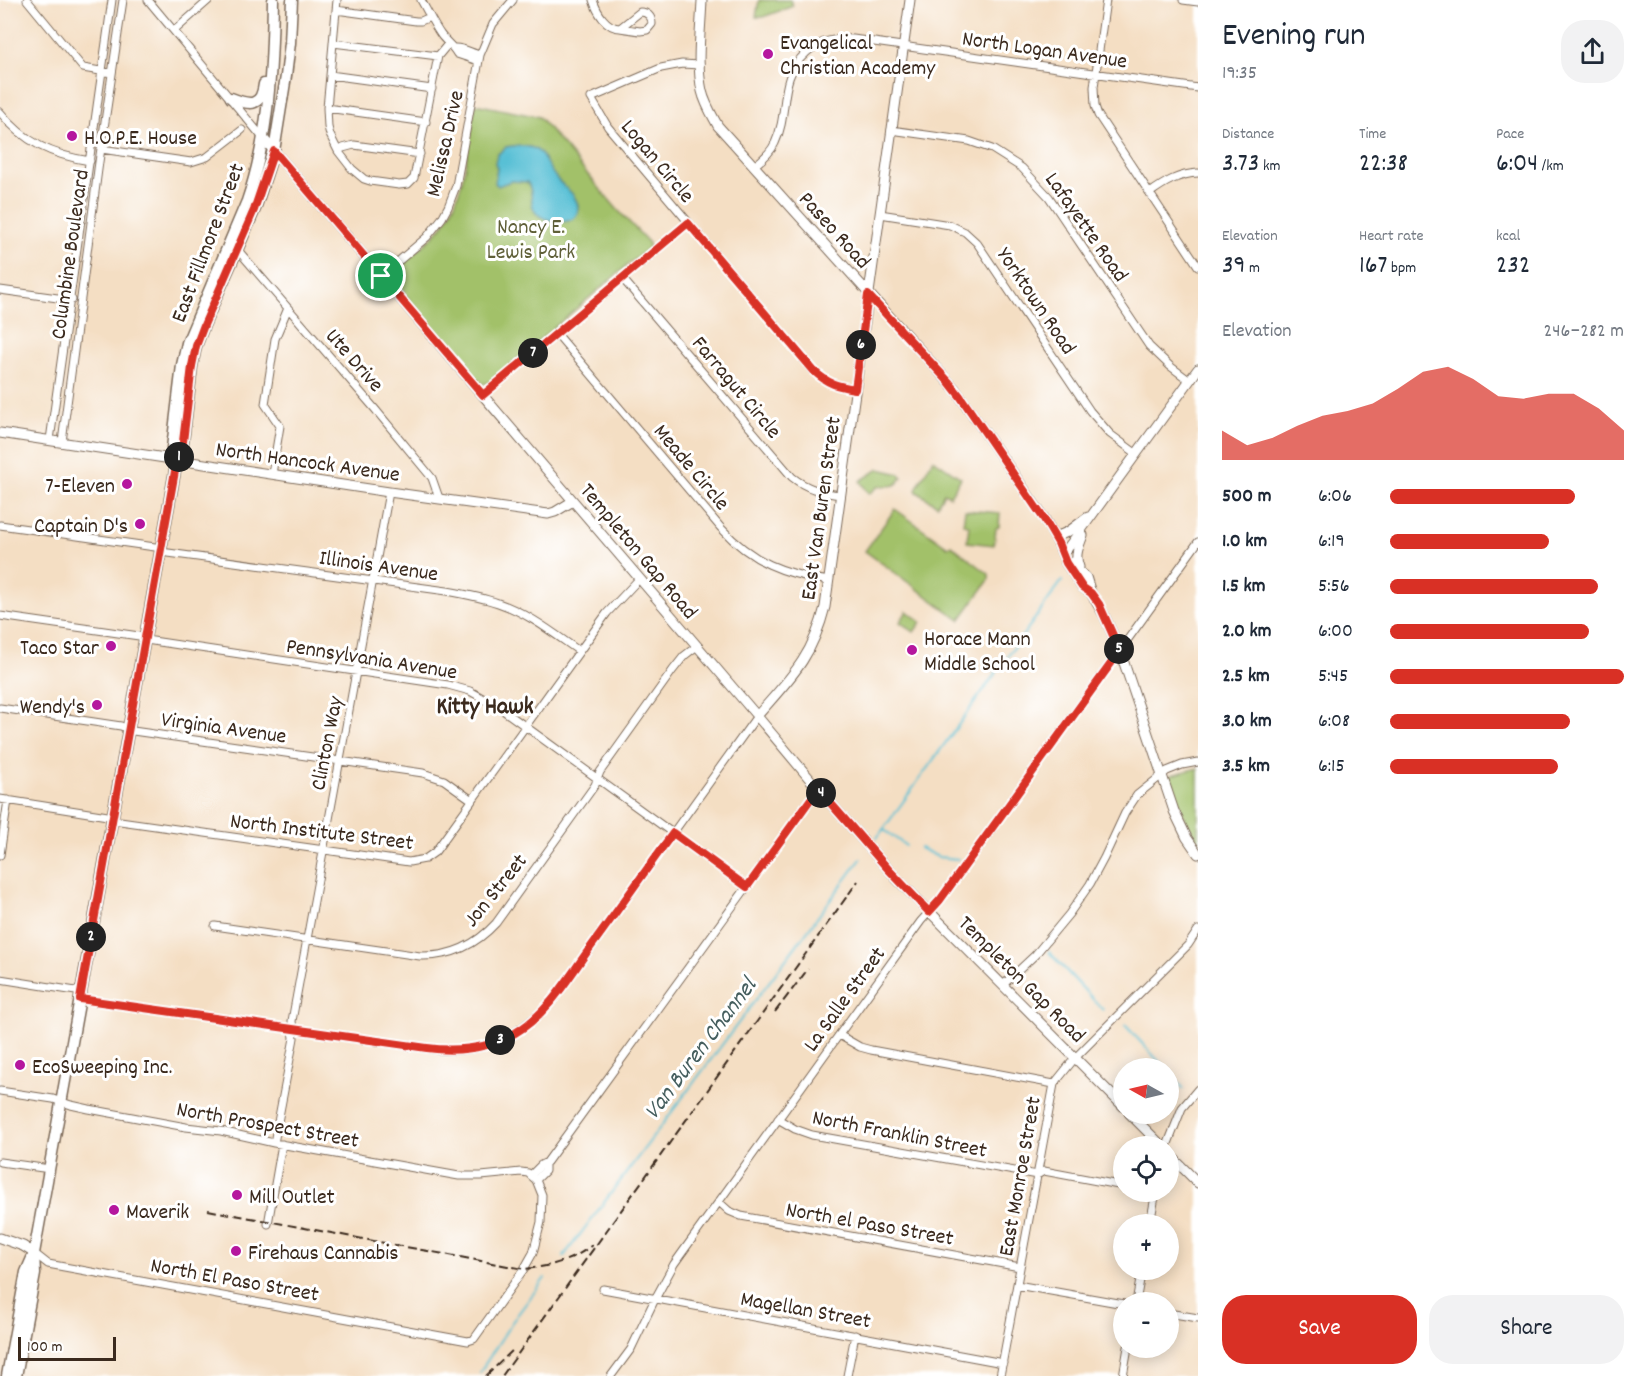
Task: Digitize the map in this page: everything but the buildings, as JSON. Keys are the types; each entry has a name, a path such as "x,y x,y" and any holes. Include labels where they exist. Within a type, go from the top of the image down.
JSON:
{"main road":[{"name":"East Fillmore Street","path":"177,460 172,448 187,344 247,201 263,138 270,83 273,0"},
{"name":"East Fillmore Street","path":"6,1376 26,1272 34,1253 50,1169 177,460 182,450 196,346 254,210 274,151 290,43 292,0"},
{"path":"231,98 250,104 260,98 272,48"},
{"name":"East Fillmore Street","path":"16,1376 35,1274 34,1253"}],"street":[{"path":"27,0 80,65 86,69 112,73"},
{"name":"Columbine Boulevard","path":"50,440 112,0"},
{"name":"Columbine Boulevard","path":"62,442 123,0"},
{"name":"Templeton Gap Road","path":"148,0 274,151 889,870 1113,1096"},
{"path":"174,31 209,0"},
{"path":"337,0 327,108 328,127 338,151 352,169 364,179 399,185 408,184 414,178 438,56 451,46"},
{"path":"421,0 438,30 457,54 479,58"},
{"path":"593,0 603,20 613,28 620,28"},
{"name":"Paseo Road","path":"702,0 700,65 702,91 708,109 718,126 955,389 1044,519 1066,563 1082,587 1091,593"},
{"name":"East Van Buren Street","path":"757,716 791,679 810,649 821,624 829,581 910,0"},
{"path":"1106,0 1094,96 1098,116 1198,266"},
{"path":"1184,0 1198,2"},
{"name":"Melissa Drive","path":"381,276 427,237 448,207 456,186 479,58 493,24 508,2"},
{"path":"336,10 416,21 430,17"},
{"name":"North Logan Avenue","path":"754,166 776,142 781,126 789,75 796,63 809,50 825,41 839,38 1198,88"},
{"path":"333,43 438,56"},
{"name":"Logan Circle","path":"700,65 682,64 661,68 591,98 608,127 821,378 834,385 855,389"},
{"path":"330,75 432,89"},
{"path":"327,108 426,122"},
{"path":"0,112 18,132 41,148 56,154 99,162"},
{"name":"Lafayette Road","path":"891,129 969,141 993,149 1022,168 1049,197 1149,346 1190,381"},
{"path":"101,149 191,162 207,157 242,130"},
{"path":"338,151 354,145 420,154"},
{"path":"1150,193 1171,179 1198,173"},
{"name":"Yorktown Road","path":"880,214 951,225 972,237 1090,411 1110,434 1137,454"},
{"path":"483,395 688,223"},
{"name":"Ute Drive","path":"237,249 432,478 439,498"},
{"name":"Farragut Circle","path":"622,278 792,477 800,484 818,491 841,495"},
{"path":"0,290 80,301"},
{"path":"272,474 280,426 265,404 275,339 288,308"},
{"name":"Meade Circle","path":"556,334 721,528 741,547 776,568 800,576 829,581"},
{"path":"1062,552 1067,549 1198,369"},
{"name":"North Hancock Avenue","path":"0,433 548,514 573,501"},
{"name":"Clinton Way","path":"268,1224 294,1038 292,1021 389,492"},
{"path":"1054,536 1060,536 1071,530 1093,514"},
{"name":"Illinois Avenue","path":"0,525 372,582 447,591 498,603 531,619 579,651"},
{"path":"1084,526 1076,556 1079,567 1086,577"},
{"name":"La Salle Street","path":"611,1376 631,1349 654,1299 674,1264 1198,542"},
{"name":"Paseo Road","path":"1062,552 1086,577 1091,593 1104,615 1120,651 1174,811 1187,838 1198,854"},
{"name":"North Institute Street","path":"4,800 324,850 409,862 422,860 435,852 607,613 639,579"},
{"name":"Pennsylvania Avenue","path":"0,616 459,688 490,701 747,887"},
{"name":"Jon Street","path":"215,926 420,956 443,955 468,947 483,937 496,922 595,785 600,771 673,670 684,656 697,646"},
{"name":"Virginia Avenue","path":"0,708 432,775 444,780 472,800"},
{"path":"0,979 81,995 293,1029 450,1051 492,1044 515,1033 536,1018 553,1000 757,716"},
{"path":"1003,985 1035,955 1062,924 1090,884 1131,803 1145,788 1172,768 1198,762"},
{"path":"534,1177 545,1170 546,1164 819,790"},
{"path":"0,855 4,800"},
{"name":"East Monroe Street","path":"1000,1376 1054,1084 1075,1058 1188,945 1198,930"},
{"path":"839,1035 860,1047 871,1050 1054,1084"},
{"path":"1171,1136 1182,1108 1198,1089"},
{"name":"North Prospect Street","path":"0,1091 459,1176 521,1172 534,1177"},
{"name":"North Franklin Street","path":"778,1119 802,1133 1037,1176 1044,1171 1113,1184"},
{"path":"1140,1124 1152,1136"},
{"path":"0,1162 50,1169"},
{"path":"1179,1164 1198,1183"},
{"name":"North El Paso Street","path":"0,1238 23,1246 48,1264 468,1341 474,1339 533,1253 542,1210 542,1195 534,1177"},
{"name":"North el Paso Street","path":"719,1202 729,1211 741,1216 1020,1268"},
{"path":"1017,1285 1113,1303"},
{"name":"Magellan Street","path":"603,1289 1003,1363"},
{"path":"1179,1315 1198,1318"},
{"path":"847,1376 855,1335"},
{"path":"1123,1376 1126,1358"}],"green space":[{"path":"759,0 790,0 793,6 763,17 756,17"},
{"name":"Nancy E. Lewis Park","path":"475,104 539,117 649,243 649,247 489,383 483,384 476,379 391,278 391,274 426,244 450,214 465,168"},
{"path":"933,459 961,478 950,496 944,493 937,505 916,489"},
{"path":"879,469 900,474 902,477 897,484 878,487 869,494 860,481"},
{"path":"895,509 948,547 951,545 989,574 989,580 960,620 865,551"},
{"path":"965,510 1000,513 994,545 967,542 969,525 963,524"},
{"path":"907,611 921,622 914,632 900,622"},
{"path":"1198,768 1198,843 1169,780 1171,775"}],"water":[{"path":"506,147 530,147 540,153 555,177 576,200 578,208 573,219 554,221 536,213 532,206 531,189 527,182 511,181 498,186 495,183 497,155"}],"waterway":[{"name":"Van Buren Channel","path":"877,838 1062,581"},
{"path":"883,829 906,846"},
{"path":"920,848 938,857 958,859"},
{"name":"Van Buren Channel","path":"564,1256 861,859"},
{"path":"1049,952 1103,1010"},
{"path":"1125,1025 1156,1058"},
{"path":"1179,1084 1183,1088"},
{"name":"Van Buren Channel","path":"480,1372 512,1322 545,1278"}],"railway":[{"path":"502,1376 858,881"},
{"path":"775,1012 808,969"},
{"path":"208,1210 524,1269 560,1262 578,1255 593,1244"},
{"path":"486,1376 515,1348"}],"place":[{"name":"Evangelical Christian Academy","path":"768,54"},
{"name":"H.O.P.E. House","path":"72,136"},
{"name":"7-Eleven","path":"127,484"},
{"name":"Captain D's","path":"140,524"},
{"name":"Taco Star","path":"111,646"},
{"name":"Horace Mann Middle School","path":"912,650"},
{"name":"Wendy's","path":"97,705"},
{"name":"EcoSweeping Inc.","path":"20,1065"},
{"name":"Mill Outlet","path":"237,1195"},
{"name":"Maverik","path":"114,1210"},
{"name":"Firehaus Cannabis","path":"236,1251"}],"district":[{"name":"Kitty Hawk","path":"485,705"}],"route":[{"path":"274,151 381,276 483,395 688,223 821,378 834,385 855,389 868,295 949,382 1044,519 1066,563 1082,587 1091,593 1099,604 1120,651 929,912 819,790 747,887 673,833 553,1000 536,1018 515,1033 492,1044 450,1051 80,999 177,460 182,450 196,346 263,188 274,151"}]}
